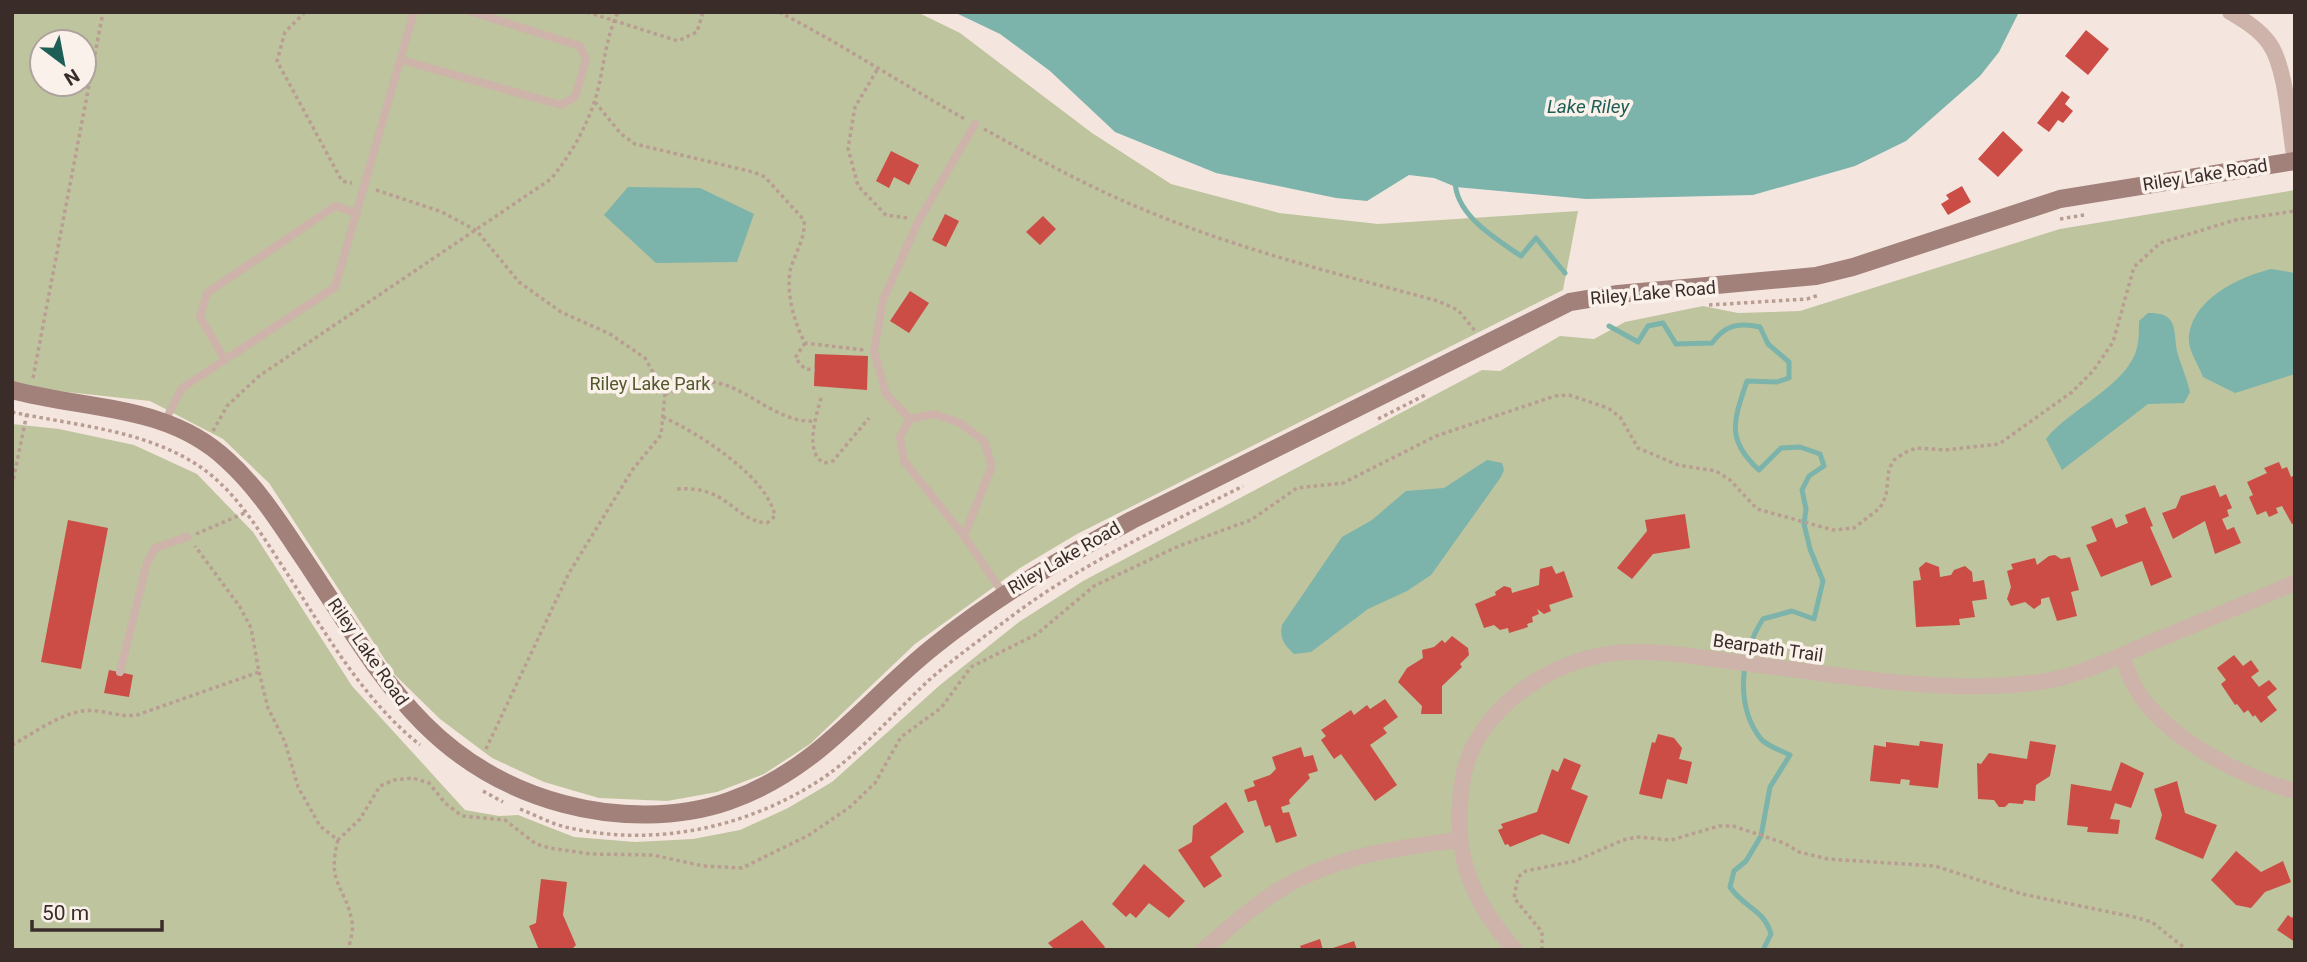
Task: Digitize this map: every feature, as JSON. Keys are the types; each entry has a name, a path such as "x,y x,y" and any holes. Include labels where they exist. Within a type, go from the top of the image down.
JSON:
{"street":[{"path":"2230,12 2254,27 2270,44 2278,60 2295,161"},
{"name":"Riley Lake Road","path":"12,390 120,409 165,421 226,458 276,516 386,681 417,719 452,752 493,778 538,797 585,809 645,814 681,812 728,802 771,783 813,758 931,648 1003,593 1132,520 1570,302 1618,294 1816,276 1853,267 2060,198 2295,161"},
{"name":"Bearpath Trail","path":"1515,950 1482,908 1467,876 1459,840 1458,808 1464,773 1478,741 1496,711 1554,671 1585,658 1616,652 1720,660 1858,679 1975,686 2035,683 2122,656 2295,583"},
{"path":"2122,656 2131,681 2151,710 2189,741 2250,774 2295,791"},
{"path":"1203,950 1283,887 1322,869 1362,855 1459,840"}],"lane":[{"path":"165,421 182,388 335,287 414,12"},
{"path":"402,60 561,105 575,97 586,60 580,46 472,12"},
{"path":"910,419 886,394 874,351 883,300 919,220 975,124"},
{"path":"225,360 200,317 207,293 335,206 357,213"},
{"path":"964,536 992,466 984,441 960,423 934,414 910,419 900,437 904,461 964,536 1003,593"},
{"path":"120,672 147,563 155,548 187,537"}],"path":[{"path":"12,486 103,12"},
{"path":"305,12 285,32 276,61 342,181 442,212 477,231 519,282 561,312 610,334 645,358 665,394 661,435 633,469 569,573 470,782 507,804"},
{"path":"587,12 678,41 697,32 703,12"},
{"path":"192,461 227,406 259,376 551,179 576,147 595,102 613,22 618,12"},
{"path":"779,12 835,41 877,70 1037,159 1150,212 1245,247 1438,301 1458,310 1472,324 1482,344"},
{"path":"877,70 855,107 848,148 858,186 886,215 919,220"},
{"path":"595,102 621,134 635,144 765,177 797,210 804,219 805,228 790,272 791,290 795,325 805,343"},
{"path":"348,950 353,924 335,877 333,860 338,840 360,819 380,786 394,780 413,778 429,783 445,803 462,816 505,820 536,844 550,848 591,854 653,855 703,866 741,868 809,835 850,807 875,783 901,737 941,708 971,667 1037,635 1094,586 1179,546 1251,520 1297,488 1343,483 1436,436 1555,396 1569,395 1608,408 1620,417 1638,447 1644,451 1678,465 1716,471 1730,480 1757,509 1833,530 1854,528 1870,518 1886,496 1889,469 1894,460 1903,453 1916,448 1954,450 1999,444 2072,392 2093,371 2113,342 2134,267 2160,243 2235,220 2295,211"},
{"path":"805,343 874,351"},
{"path":"805,343 795,358 805,369 815,370"},
{"path":"665,394 704,382 736,390 797,422 815,421"},
{"path":"1373,422 1433,391"},
{"path":"821,398 815,421 813,450 817,459 824,463 833,461 869,418"},
{"path":"12,412 110,430 164,447 192,461 220,482 247,512 357,681 396,726 424,748"},
{"path":"663,417 690,429 730,457 773,505 775,516 766,523 755,522 713,492 693,488 677,489"},
{"path":"518,808 564,827 635,835 692,832 737,821 783,802 825,776 932,678 1014,614 1076,573 1251,482"},
{"path":"247,512 225,524 187,537 240,607 251,628 268,708 285,742 298,787 320,827 338,840"},
{"path":"12,745 62,718 83,711 99,711 122,717 137,715 259,672"},
{"path":"1542,950 1542,932 1514,898 1518,877 1526,872 1575,861 1606,846 1637,837 1671,840 1719,826 1784,843 1799,852 1828,859 1935,866 2022,894 2134,917 2152,922 2187,950"}],"green space":[{"name":"Riley Lake Park","path":"12,12 917,12 960,33 1092,133 1171,184 1279,213 1378,224 1578,211 1563,290 1077,534 1020,568 915,644 810,744 764,774 717,792 667,801 599,798 544,782 492,758 440,719 395,675 269,483 223,439 150,401 12,386"},
{"path":"2295,190 2295,950 12,950 12,424 59,429 134,445 197,474 253,532 352,686 465,810 499,816 518,815 574,837 635,842 693,839 740,830 788,808 832,782 940,685 1019,622 1083,581 1482,370 1500,371 1560,336 1594,339 1625,322 1703,306 1738,313 1800,311 2060,229"}],"water":[{"name":"Lake Riley","path":"954,12 2019,12 1999,52 1980,76 1906,141 1855,166 1753,195 1586,199 1456,187 1434,178 1409,175 1367,201 1336,198 1216,173 1115,132 1050,71 1000,34"},
{"path":"628,187 700,188 754,214 737,262 656,263 604,215"},
{"path":"2271,269 2295,273 2295,374 2235,393 2203,377 2189,345 2191,326 2197,314 2218,293 2231,284"},
{"path":"2148,313 2166,316 2173,325 2178,355 2190,392 2184,403 2148,404 2062,470 2046,439 2122,374 2137,348 2139,321"},
{"path":"1487,460 1502,463 1504,470 1501,477 1431,575 1407,591 1368,609 1311,652 1294,654 1285,645 1282,625 1342,537 1372,520 1406,491 1444,488"}],"building":[{"path":"2086,30 2109,49 2088,75 2065,56"},
{"path":"2062,91 2070,97 2065,104 2073,111 2063,123 2058,120 2049,132 2037,123"},
{"path":"2003,131 2023,150 1998,177 1978,159"},
{"path":"891,151 919,165 909,185 894,177 889,188 876,181"},
{"path":"1962,186 1971,202 1948,215 1941,204 1949,199 1946,195"},
{"path":"945,214 959,221 946,247 932,240"},
{"path":"1043,216 1056,229 1040,245 1026,232"},
{"path":"910,291 929,303 909,333 890,321"},
{"path":"815,354 868,356 867,390 814,386"},
{"path":"2279,462 2282,469 2287,467 2291,477 2295,475 2295,523 2292,524 2282,506 2276,508 2278,513 2269,517 2266,511 2257,515 2249,497 2253,495 2247,482 2267,473 2264,468"},
{"path":"2215,485 2220,497 2226,494 2232,508 2227,510 2229,516 2222,519 2227,530 2234,527 2241,543 2215,554 2205,521 2173,539 2162,513 2176,508 2181,496"},
{"path":"2145,507 2153,526 2150,527 2172,577 2151,586 2142,561 2101,577 2086,545 2097,541 2091,527 2112,518 2116,528 2128,523 2125,515"},
{"path":"1685,514 1690,548 1653,554 1632,579 1617,568 1647,531 1645,520"},
{"path":"68,520 108,528 81,669 41,662"},
{"path":"2055,555 2061,559 2070,557 2079,590 2071,592 2077,616 2057,621 2049,597 2041,599 2041,604 2034,609 2025,602 2011,606 2007,599 2011,587 2007,571 2013,569 2011,564 2035,558 2037,565"},
{"path":"1926,562 1939,567 1940,577 1951,575 1954,570 1965,566 1972,572 1973,582 1984,580 1987,599 1972,601 1975,617 1959,619 1960,625 1916,627 1913,581 1921,580 1919,568"},
{"path":"1552,566 1556,574 1564,571 1573,597 1549,605 1551,611 1544,614 1537,609 1539,614 1532,617 1533,622 1527,624 1528,627 1509,633 1508,628 1500,630 1494,625 1484,628 1475,604 1496,595 1495,592 1504,586 1511,588 1512,593 1539,585 1540,569"},
{"path":"1452,636 1468,648 1469,655 1460,664 1462,667 1442,686 1442,714 1421,714 1422,706 1398,682 1407,668 1423,658 1422,650 1434,647 1442,640 1445,643"},
{"path":"2234,655 2243,666 2251,660 2259,671 2251,677 2259,687 2269,680 2277,689 2267,697 2277,710 2261,723 2248,710 2244,713 2235,705 2221,684 2226,680 2217,668"},
{"path":"109,670 133,675 129,697 104,693"},
{"path":"1385,699 1398,717 1383,728 1387,733 1370,745 1397,785 1375,801 1341,754 1334,759 1321,740 1326,736 1321,730 1351,710 1354,715 1367,705 1370,709"},
{"path":"1658,734 1674,738 1682,748 1679,759 1692,762 1687,784 1667,779 1662,799 1639,794 1652,742 1655,743"},
{"path":"1920,741 1943,744 1938,788 1909,785 1910,780 1901,779 1900,784 1870,781 1874,745 1886,747 1886,742 1919,746"},
{"path":"2030,741 2056,745 2050,776 2036,785 2035,801 2024,800 2023,804 2009,803 2005,807 1999,807 1994,800 1978,799 1977,763 1981,764 1989,753 2027,759"},
{"path":"1301,747 1304,757 1313,755 1318,771 1308,774 1310,778 1289,800 1290,804 1281,807 1283,813 1289,812 1297,836 1276,843 1270,825 1265,827 1256,800 1248,802 1244,790 1255,786 1253,781 1270,775 1276,769 1272,757"},
{"path":"1564,758 1581,765 1571,789 1588,796 1569,844 1542,834 1510,847 1505,845 1498,830 1503,828 1501,824 1537,812 1552,769 1558,772"},
{"path":"2121,762 2144,773 2131,808 2115,803 2110,819 2120,820 2118,834 2087,832 2088,827 2067,825 2071,784 2111,791"},
{"path":"2177,781 2185,813 2217,825 2203,859 2155,839 2162,815 2154,789"},
{"path":"1226,802 1244,832 1210,857 1222,876 1204,888 1178,850 1192,842 1193,826"},
{"path":"2236,851 2261,872 2283,861 2291,882 2265,892 2251,908 2236,905 2211,880"},
{"path":"1144,864 1185,901 1169,918 1149,903 1136,918 1130,913 1126,917 1112,904"},
{"path":"541,879 567,882 563,915 576,945 571,950 539,950 529,926 536,923"},
{"path":"2295,913 2295,942 2277,930 2288,915 2292,918"},
{"path":"1082,920 1105,947 1102,950 1055,950 1048,943"},
{"path":"1320,939 1323,950 1302,950 1300,946"},
{"path":"1354,941 1357,950 1330,950 1330,949"}],"waterway":[{"path":"1455,180 1462,204 1478,224 1521,256 1536,238 1565,273"},
{"path":"1609,326 1638,342 1648,326 1663,323 1676,344 1712,343 1722,332 1733,326 1760,327 1768,344 1789,362 1789,378 1777,382 1747,381 1735,428 1741,448 1759,470 1781,448 1800,447 1820,454 1824,466 1809,476 1802,490 1806,509 1804,524 1810,549 1823,581 1814,619 1792,611 1763,619 1755,633 1746,663 1744,695 1752,725 1764,742 1790,755 1770,787 1761,836 1746,861 1734,871 1730,887 1768,926 1771,934 1763,950"}]}
